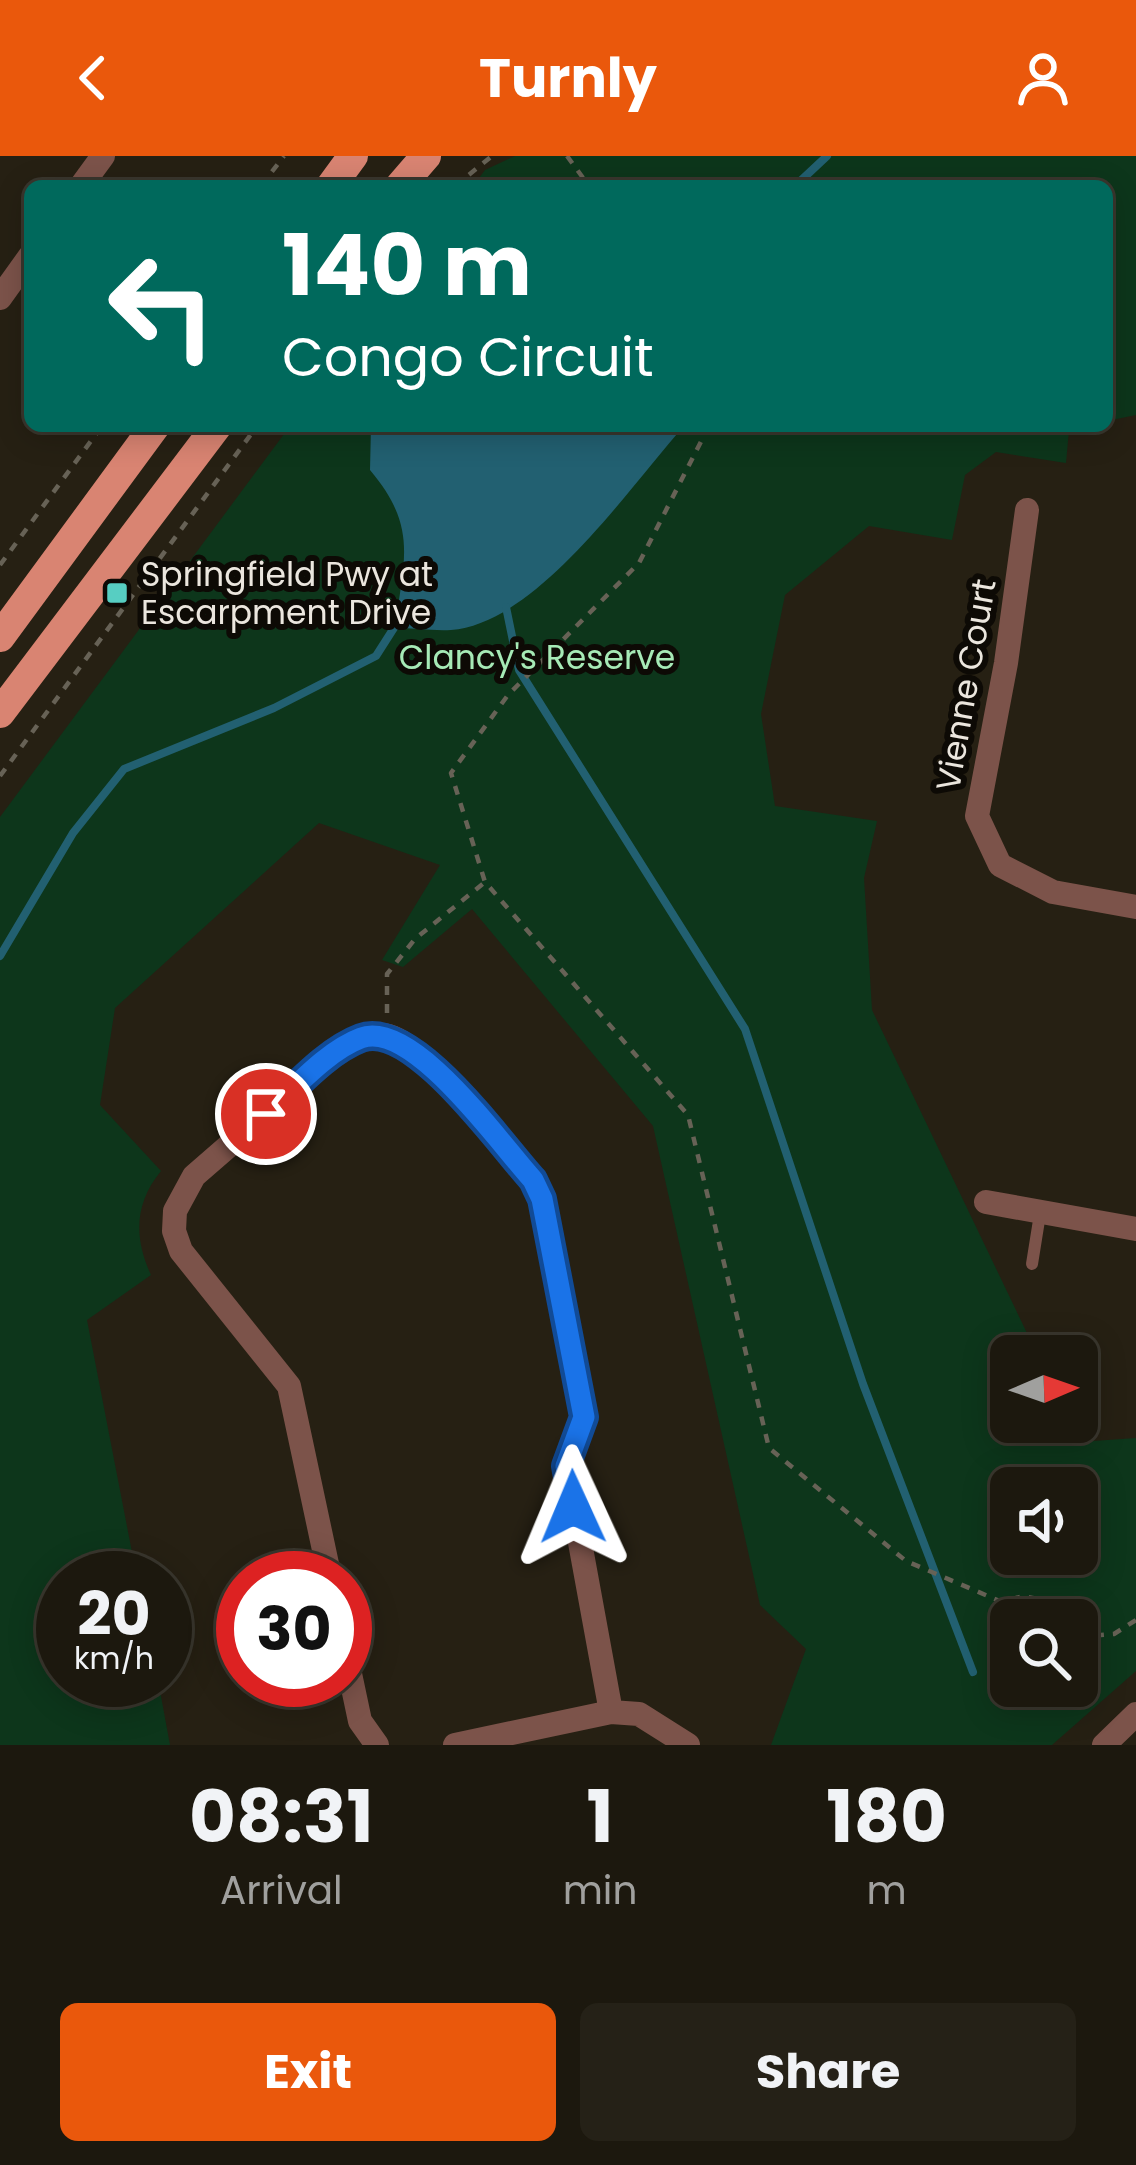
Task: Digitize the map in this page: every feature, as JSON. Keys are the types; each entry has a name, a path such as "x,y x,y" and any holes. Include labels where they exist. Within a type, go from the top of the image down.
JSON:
{"main road":[{"path":"405,180 426,156"},
{"path":"0,637 150,432"},
{"path":"0,713 212,432"}],"street":[{"path":"0,298 24,264"},
{"name":"Vienne Court","path":"1027,510 1006,663 977,816 1000,865 1053,892 1136,907"},
{"path":"324,1551 290,1386 181,1251 173,1231 175,1211 194,1176 338,1052 362,1038 387,1035 416,1050 533,1180 542,1199 584,1417 566,1466 611,1712"},
{"path":"986,1202 1136,1229"},
{"path":"357,1707 360,1721 377,1745"},
{"path":"455,1745 611,1712 639,1714 688,1745"},
{"path":"1104,1745 1136,1714"}],"lane":[{"path":"1032,1264 1040,1214"}],"path":[{"path":"266,180 284,156"},
{"path":"462,180 492,156"},
{"path":"566,156 584,180"},
{"path":"0,565 98,432"},
{"path":"0,776 253,432"},
{"path":"706,432 639,563 508,694 451,773 485,882 688,1115 769,1448 905,1561 996,1599"},
{"path":"387,1035 387,974 415,940 485,882"},
{"path":"1098,1635 1114,1634 1136,1620"}],"green space":[{"path":"515,156 1136,156 1136,415 1113,420 1113,180 478,180 485,170"},
{"name":"Clancy's Reserve","path":"286,432 1069,432 1066,463 996,452 965,475 952,540 869,526 785,595 761,714 775,806 877,821 864,878 872,1010 1028,1335 990,1335 990,1443 1098,1443 1136,1438 1136,1671 1098,1704 1098,1599 990,1599 990,1707 1095,1707 1052,1745 771,1745 806,1649 760,1605 653,1126 472,909 403,967 382,960 440,865 319,823 115,1008 100,1105 161,1171 146,1196 139,1222 151,1275 87,1320 132,1551 36,1551 36,1707 163,1707 170,1745 0,1745 0,817"}],"water":[{"path":"371,432 679,432 549,578 484,622 451,630 395,628 404,544 395,509 370,470"}],"waterway":[{"path":"801,180 827,156"},
{"path":"506,607 519,670 745,1029 863,1384 973,1672"},
{"path":"0,956 73,833 124,769 274,708 376,656 399,620"}],"place":[{"name":"Springfield Pwy at Escarpment Drive","path":"117,593"}],"route":[{"path":"266,1114 338,1052 362,1038 387,1035 416,1050 533,1180 542,1199 584,1417 566,1466 573,1507"}]}
